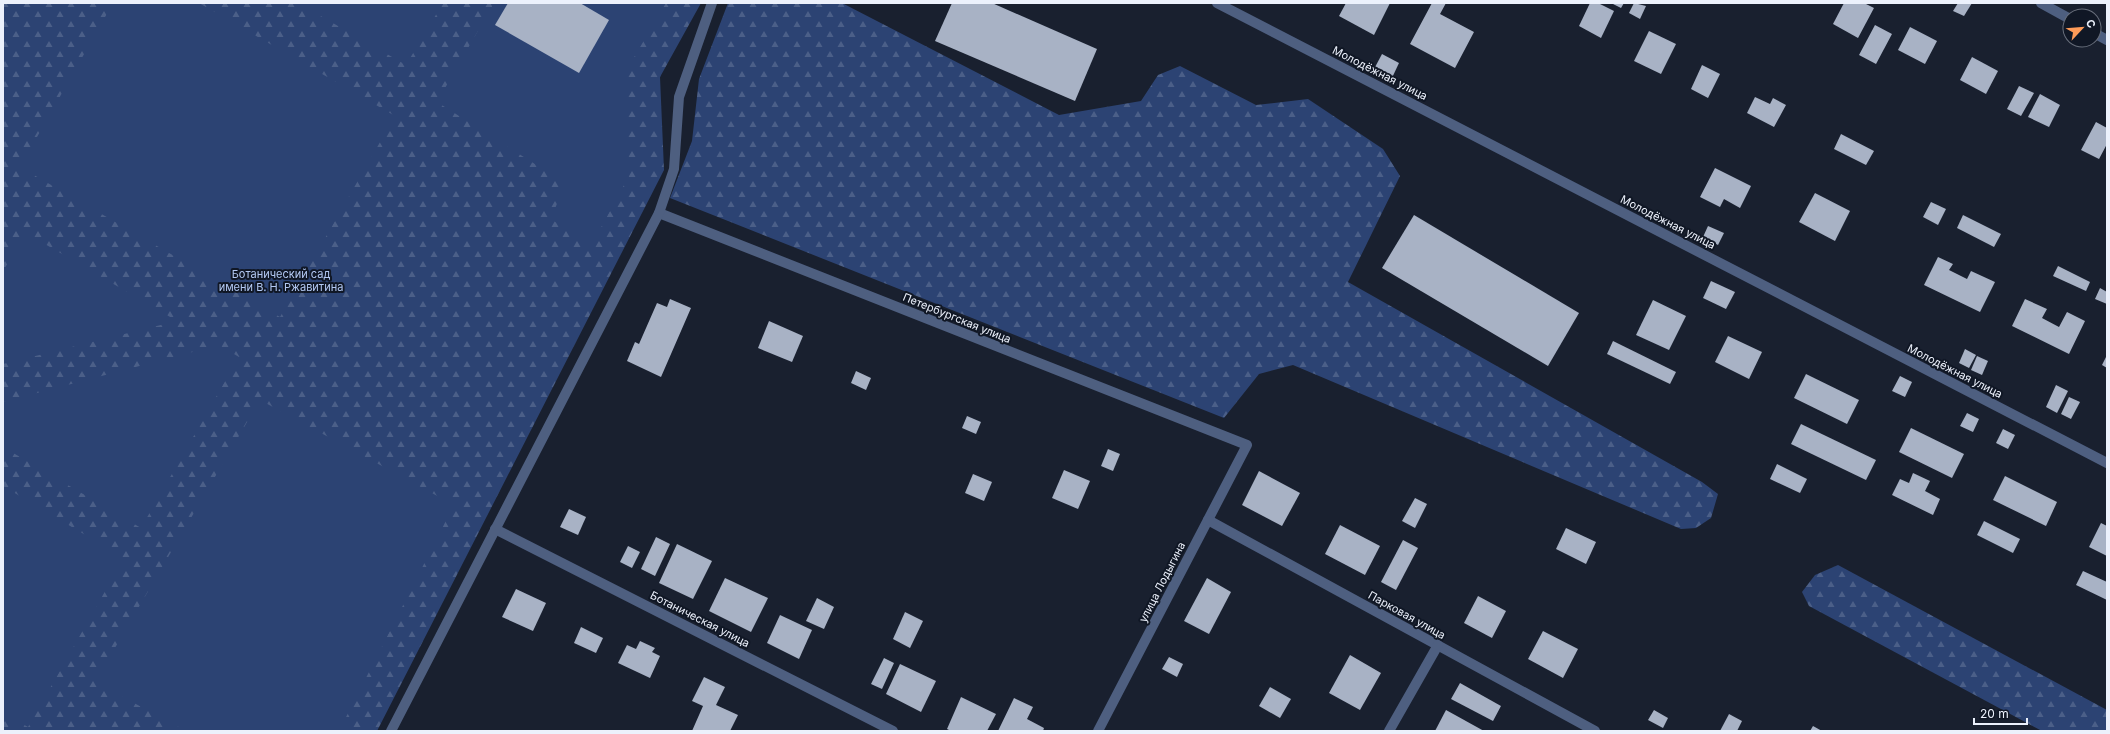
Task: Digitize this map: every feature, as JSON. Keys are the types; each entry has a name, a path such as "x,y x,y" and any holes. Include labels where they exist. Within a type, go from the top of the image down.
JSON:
{"street":[{"path":"391,731 659,213 674,169 679,97 712,3"},
{"name":"Молодёжная улица","path":"1217,3 2107,463"},
{"path":"2041,3 2062,15"},
{"name":"Петербургская улица","path":"659,213 1247,445"},
{"name":"улица Лодыгина","path":"1098,731 1247,445"},
{"name":"Парковая улица","path":"1208,520 1595,731"},
{"name":"Ботаническая улица","path":"496,529 893,731"},
{"path":"1389,731 1438,645"}],"green space":[{"name":"Ботанический сад имени В. Н. Ржавитина","path":"3,3 678,3 628,210 364,731 3,731"},
{"path":"3,3 113,3 20,167 280,317 395,116 199,3 298,3 406,65 443,3 494,3 437,102 565,183 551,219 591,246 629,176 626,71 666,3 701,3 660,77 664,170 377,731 339,731 454,505 260,400 95,682 186,731 3,731 3,713 28,727 124,558 3,486 3,447 141,528 239,357 219,345 3,402 3,364 177,321 26,233 3,271"},
{"path":"728,3 842,3 1059,115 1141,101 1158,75 1180,66 1256,105 1308,99 1383,149 1400,176 1348,282 1702,482 1718,494 1711,518 1696,528 1681,529 1293,365 1259,374 1224,418 670,198 692,141 699,79"},
{"path":"1838,565 2107,710 2107,731 2042,731 1809,606 1802,592 1815,575"}],"building":[{"path":"508,3 580,3 609,20 579,73 495,25"},
{"path":"952,3 992,3 1097,49 1075,101 935,41"},
{"path":"1346,3 1390,3 1374,35 1339,16"},
{"path":"1432,3 1446,3 1440,14 1474,32 1455,68 1410,44"},
{"path":"1590,3 1598,3 1614,11 1601,38 1579,26"},
{"path":"1611,3 1624,3 1621,8"},
{"path":"1634,3 1646,6 1640,19 1629,13"},
{"path":"1844,3 1864,3 1874,8 1858,38 1833,24"},
{"path":"1958,3 1972,3 1964,16 1953,11"},
{"path":"1875,25 1892,34 1876,64 1859,55"},
{"path":"1910,27 1937,41 1925,64 1898,50"},
{"path":"1649,31 1676,44 1661,74 1634,61"},
{"path":"1382,54 1399,63 1391,80 1373,71"},
{"path":"1972,57 1998,71 1986,94 1960,80"},
{"path":"1702,65 1720,74 1708,98 1691,89"},
{"path":"2019,86 2034,93 2021,116 2007,109"},
{"path":"2040,94 2060,105 2049,127 2028,117"},
{"path":"1755,97 1770,104 1773,98 1786,105 1774,127 1747,113"},
{"path":"2096,122 2107,128 2107,144 2099,159 2081,150"},
{"path":"1841,134 1874,151 1866,165 1834,149"},
{"path":"1715,168 1751,186 1740,208 1724,199 1720,207 1700,197"},
{"path":"1815,193 1850,211 1835,241 1799,222"},
{"path":"1931,202 1946,209 1938,225 1923,217"},
{"path":"1414,215 1579,313 1548,366 1382,268"},
{"path":"1963,215 2001,234 1994,247 1957,228"},
{"path":"1708,226 1724,233 1718,245 1703,237"},
{"path":"1938,257 1953,264 1949,270 1967,279 1971,271 1995,282 1980,312 1924,285"},
{"path":"2058,266 2090,282 2086,291 2053,276"},
{"path":"1711,281 1735,292 1726,309 1703,298"},
{"path":"2100,288 2107,292 2107,304 2095,299"},
{"path":"670,299 691,308 661,377 627,361 635,342 639,344 657,303 667,307"},
{"path":"2025,299 2047,309 2042,318 2059,327 2067,312 2085,321 2069,354 2012,326"},
{"path":"1653,300 1686,316 1669,350 1636,335"},
{"path":"769,321 803,336 792,362 758,348"},
{"path":"1728,336 1762,352 1749,379 1715,362"},
{"path":"1613,341 1676,372 1670,384 1607,354"},
{"path":"1965,349 1976,355 1969,368 1959,363"},
{"path":"2107,355 2107,368 2102,365"},
{"path":"1977,356 1988,361 1982,375 1971,370"},
{"path":"856,371 871,378 866,390 851,383"},
{"path":"1806,374 1859,400 1847,424 1794,398"},
{"path":"1900,376 1912,382 1905,397 1892,391"},
{"path":"2056,385 2068,391 2057,413 2046,407"},
{"path":"2069,397 2080,402 2071,419 2061,414"},
{"path":"1967,413 1979,419 1973,432 1960,426"},
{"path":"967,416 981,422 976,434 962,428"},
{"path":"1801,424 1876,460 1866,480 1791,444"},
{"path":"1911,428 1964,454 1952,478 1899,452"},
{"path":"2003,429 2015,435 2008,449 1996,443"},
{"path":"1108,449 1120,454 1113,471 1101,466"},
{"path":"1777,464 1807,479 1800,493 1770,479"},
{"path":"1064,470 1090,481 1078,509 1052,498"},
{"path":"1259,471 1300,493 1282,526 1242,505"},
{"path":"1913,473 1930,481 1925,491 1940,499 1933,515 1892,495 1900,479 1909,483"},
{"path":"973,474 992,482 984,501 965,493"},
{"path":"2005,476 2057,502 2046,526 1993,500"},
{"path":"1415,498 1427,504 1415,528 1402,521"},
{"path":"569,509 586,517 578,535 560,527"},
{"path":"1984,521 2020,539 2013,553 1977,535"},
{"path":"2101,523 2107,526 2107,556 2089,547"},
{"path":"1340,525 1380,546 1365,575 1325,554"},
{"path":"1566,528 1596,542 1586,564 1556,549"},
{"path":"656,537 670,544 655,576 641,569"},
{"path":"1403,540 1418,548 1396,590 1381,582"},
{"path":"677,544 712,561 693,599 659,583"},
{"path":"628,546 640,552 632,568 620,562"},
{"path":"2083,571 2107,582 2107,600 2076,585"},
{"path":"725,578 768,598 751,632 709,611"},
{"path":"1207,578 1231,592 1209,634 1184,621"},
{"path":"516,589 546,603 533,631 502,617"},
{"path":"1478,596 1506,611 1492,638 1464,623"},
{"path":"817,598 834,607 824,629 806,621"},
{"path":"905,612 923,621 910,648 893,639"},
{"path":"780,615 812,630 799,659 767,643"},
{"path":"581,627 603,638 596,653 574,643"},
{"path":"1543,631 1578,649 1563,678 1528,659"},
{"path":"640,641 655,648 652,652 660,656 650,678 618,663 627,645 636,649"},
{"path":"1350,655 1381,673 1360,710 1329,693"},
{"path":"1169,657 1183,664 1177,677 1162,669"},
{"path":"884,658 894,663 882,689 871,684"},
{"path":"900,664 936,681 921,712 886,694"},
{"path":"704,677 725,687 716,705 738,715 730,731 692,731 703,706 692,701"},
{"path":"1460,683 1501,706 1493,721 1451,699"},
{"path":"1270,687 1291,699 1280,718 1259,706"},
{"path":"961,697 996,714 987,731 951,731 947,729"},
{"path":"1014,698 1033,707 1027,719 1044,728 1043,731 998,731"},
{"path":"1446,710 1484,731 1435,731"},
{"path":"1654,710 1668,718 1663,728 1648,720"},
{"path":"1729,714 1742,721 1737,731 1720,731"},
{"path":"1813,726 1822,731 1810,731"}]}
